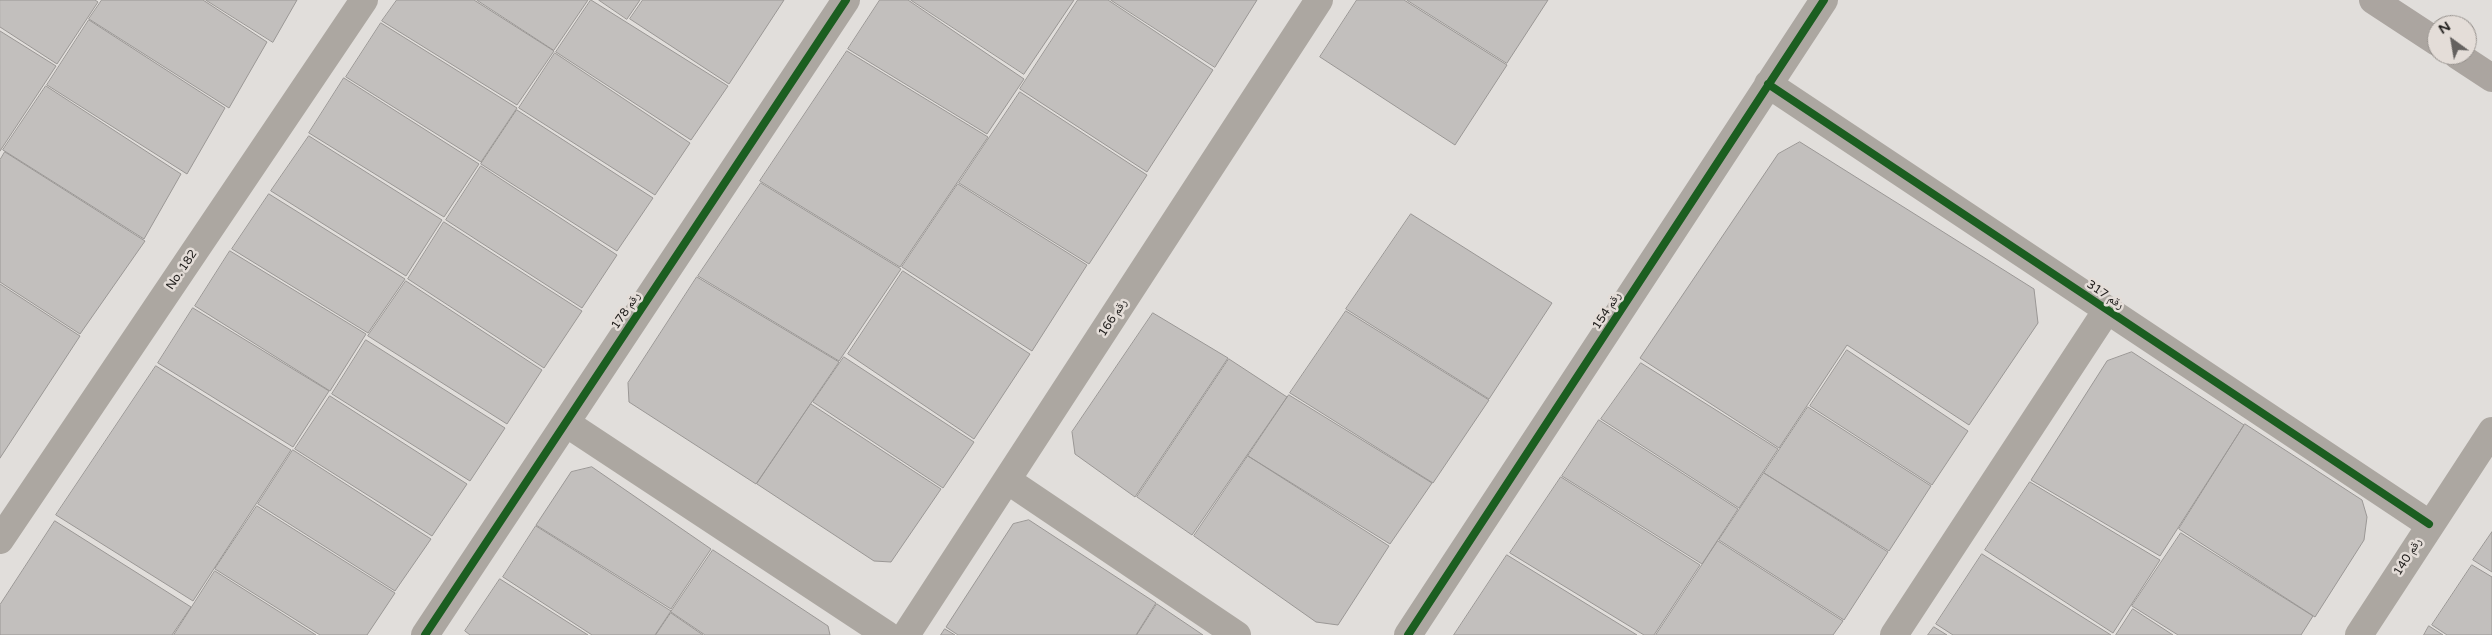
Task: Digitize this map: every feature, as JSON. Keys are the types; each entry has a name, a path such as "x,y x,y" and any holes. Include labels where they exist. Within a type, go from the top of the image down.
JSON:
{"main road":[{"path":"2373,0 2427,35"},
{"path":"2472,65 2492,78"}],"street":[{"name":"No. 182","path":"0,540 364,0"},
{"name":"رقم 178","path":"425,635 846,0"},
{"name":"رقم 166","path":"906,635 1319,0"},
{"name":"رقم 154","path":"1408,635 1824,0"},
{"name":"رقم 317","path":"1768,84 2429,524"},
{"name":"رقم 317","path":"1894,635 2107,310"},
{"path":"566,423 887,635"},
{"name":"رقم 140","path":"2359,635 2429,524 2492,430"},
{"path":"1007,480 1237,635"}],"building":[{"path":"0,0 95,0 98,2 57,64 0,27"},
{"path":"102,0 203,0 267,42 229,108 89,19"},
{"path":"206,0 297,0 273,42"},
{"path":"397,0 474,0 554,51 517,105 382,21"},
{"path":"477,0 588,0 554,50"},
{"path":"591,0 728,86 691,140 556,52"},
{"path":"599,0 640,0 627,19"},
{"path":"643,0 784,0 729,84 630,19"},
{"path":"880,0 908,0 1024,79 987,134 848,49"},
{"path":"911,0 1074,0 1024,74"},
{"path":"1078,0 1108,0 1213,70 1147,172 1020,89"},
{"path":"1111,0 1257,0 1215,67"},
{"path":"1357,0 1404,0 1507,65 1455,145 1320,57"},
{"path":"1407,0 1548,0 1507,63"},
{"path":"89,20 225,108 187,174 47,85"},
{"path":"381,23 517,108 481,162 346,77"},
{"path":"0,31 56,66 0,151"},
{"path":"847,51 988,137 900,267 760,181"},
{"path":"555,53 690,143 655,195 519,108"},
{"path":"344,78 479,164 444,217 309,133"},
{"path":"46,86 181,174 144,239 3,150"},
{"path":"1020,92 1147,175 1089,264 959,183"},
{"path":"517,110 653,198 617,251 481,164"},
{"path":"309,136 442,220 406,276 271,191"},
{"path":"1800,142 2034,289 2038,323 1969,425 1847,345 1779,448 1640,358 1778,154"},
{"path":"5,152 145,241 80,334 0,282 0,160"},
{"path":"481,166 617,255 582,308 446,220"},
{"path":"761,183 901,269 839,361 698,276"},
{"path":"958,184 1087,265 1032,351 902,267"},
{"path":"269,194 405,279 368,333 232,249"},
{"path":"1411,214 1552,303 1489,399 1346,309"},
{"path":"444,222 582,311 544,368 408,279"},
{"path":"230,251 366,334 330,391 195,306"},
{"path":"903,271 1030,354 974,439 848,354"},
{"path":"697,277 839,362 756,484 629,402 628,383"},
{"path":"406,281 542,370 507,424 368,336"},
{"path":"0,284 80,336 0,458"},
{"path":"193,308 329,391 293,447 158,363"},
{"path":"1346,311 1489,400 1433,483 1290,393"},
{"path":"1153,313 1228,358 1135,497 1075,454 1072,432"},
{"path":"366,340 505,428 470,481 332,394"},
{"path":"1847,350 1968,431 1932,485 1810,406"},
{"path":"2132,352 2244,425 2160,556 2031,480 2107,361"},
{"path":"844,357 974,442 943,488 813,402"},
{"path":"1229,359 1287,397 1192,535 1137,497"},
{"path":"1641,363 1778,449 1739,508 1601,419"},
{"path":"156,366 291,450 193,601 56,515"},
{"path":"1289,395 1432,483 1390,544 1248,456"},
{"path":"330,396 467,484 432,536 295,449"},
{"path":"811,404 941,489 891,562 874,561 757,484"},
{"path":"1808,407 1931,486 1889,551 1764,473"},
{"path":"1599,420 1738,509 1702,564 1562,476"},
{"path":"2245,424 2362,500 2367,517 2364,540 2315,617 2179,529"},
{"path":"293,450 431,539 395,591 258,504"},
{"path":"1248,456 1389,546 1338,625 1316,622 1194,536"},
{"path":"592,467 711,549 671,609 536,525 571,472"},
{"path":"1764,473 1888,552 1844,620 1719,540"},
{"path":"1561,477 1700,565 1654,635 1644,635 1510,553"},
{"path":"2030,482 2160,560 2113,633 1985,550"},
{"path":"257,506 395,593 367,635 320,635 215,569"},
{"path":"1029,520 1156,603 1136,635 958,635 946,627 1013,524"},
{"path":"55,521 191,607 172,635 0,635 0,605"},
{"path":"536,526 671,611 655,635 592,635 503,577"},
{"path":"2492,532 2492,572 2473,560"},
{"path":"2181,533 2313,616 2301,635 2178,635 2132,606"},
{"path":"1718,541 1843,621 1833,635 1656,635"},
{"path":"713,550 828,626 830,635 705,635 671,612"},
{"path":"1982,554 2111,635 1953,635 1936,624"},
{"path":"1507,555 1637,635 1454,635"},
{"path":"2472,565 2492,577 2492,635 2447,635 2432,625"},
{"path":"215,571 316,635 174,635"},
{"path":"500,579 588,635 470,635 465,631"},
{"path":"1157,604 1203,635 1137,635"},
{"path":"2133,609 2173,635 2116,635"},
{"path":"671,613 703,635 656,635"},
{"path":"2429,626 2443,635 2424,635"},
{"path":"1934,627 1947,635 1928,635"},
{"path":"945,629 955,635 941,635"}],"cycle path":[{"path":"425,635 846,0"},
{"path":"1408,635 1824,0"},
{"path":"1768,84 2429,524"}]}
